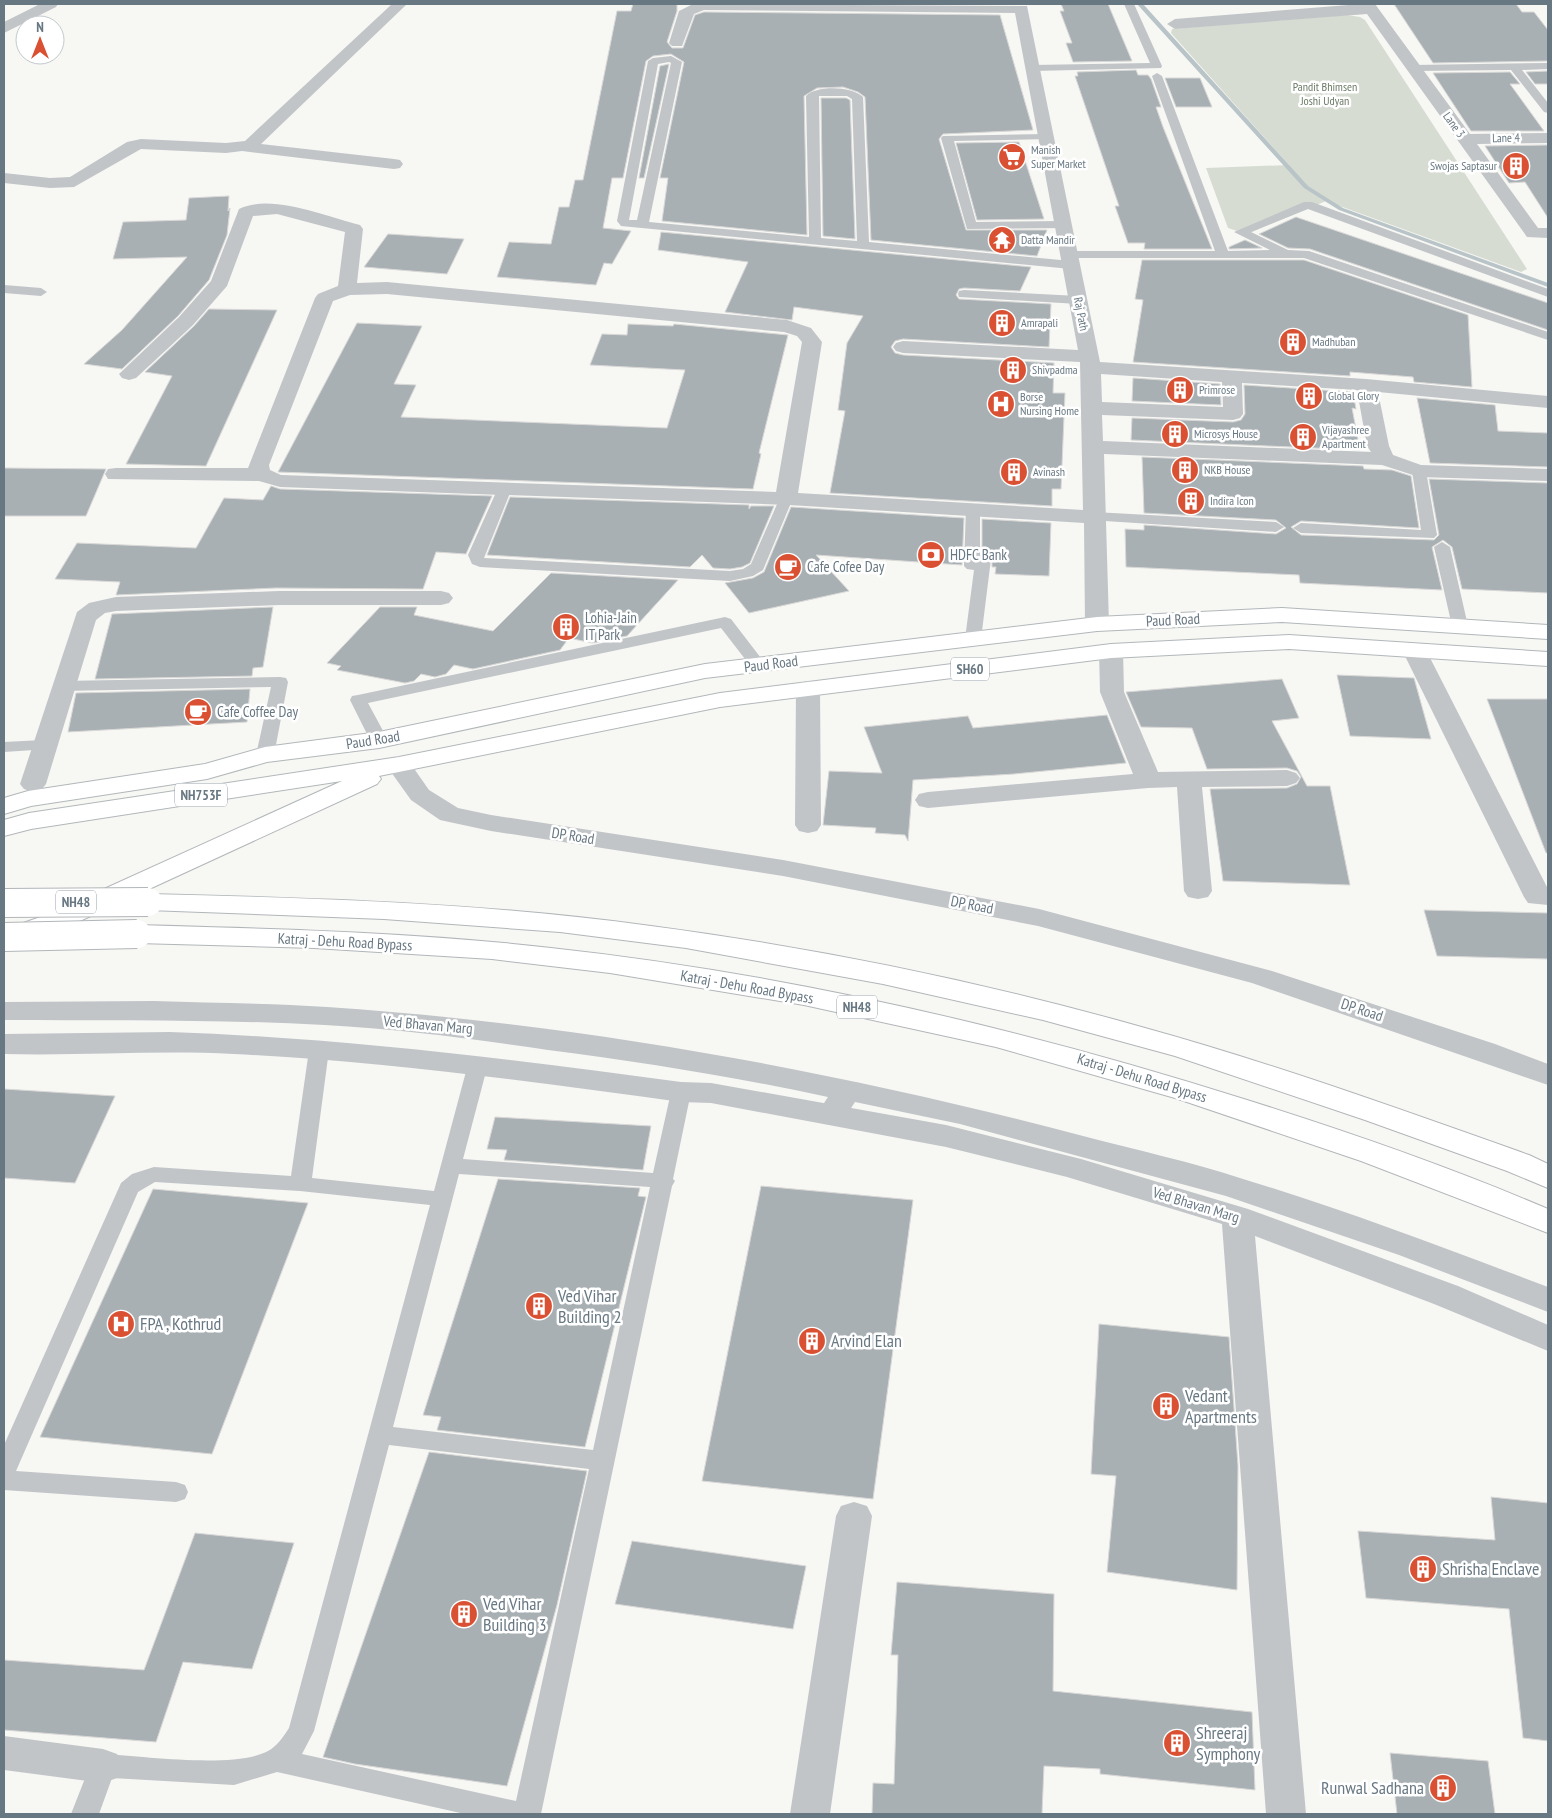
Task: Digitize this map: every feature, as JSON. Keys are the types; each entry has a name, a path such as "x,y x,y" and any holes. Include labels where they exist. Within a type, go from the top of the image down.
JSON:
{"main road":[{"name":"Paud Road","path":"4,806 28,799 207,771 265,755 379,740 705,672 1097,624 1282,615 1548,632"},
{"path":"1097,624 1111,651"},
{"name":"Paud Road","path":"4,828 29,821 399,765 720,700 1111,651 1289,642 1548,659"},
{"path":"4,789 265,755"},
{"name":"Paud Road","path":"4,938 59,920 399,765"},
{"name":"NH48","path":"4,903 148,902 290,906 462,915 620,930 780,954 956,990 1136,1035 1323,1093 1518,1163 1548,1177"},
{"name":"Katraj - Dehu Road Bypass","path":"4,938 137,934 278,938 450,948 607,963 765,988 940,1024 1118,1069 1303,1128 1495,1198 1548,1222"}],"street":[{"path":"4,28 51,4"},
{"path":"246,146 400,4"},
{"path":"677,43 687,11 702,4 713,7 1015,7"},
{"name":"Raj Path","path":"1015,7 1033,68 1090,362 1097,624"},
{"path":"1175,24 1370,7"},
{"name":"Lane 3","path":"1370,7 1533,233 1548,233"},
{"name":"Lane 4","path":"1465,139 1548,138"},
{"path":"4,178 50,183 74,182 133,146 141,144 226,148 246,146 394,164"},
{"path":"129,374 186,321 220,282 245,213 249,211 277,208 354,230 347,289"},
{"path":"262,475 258,470 258,465 325,298 347,289 387,288 797,328 804,332 812,342 786,498"},
{"path":"903,347 1548,402"},
{"path":"1092,408 1233,414 1232,376"},
{"path":"1366,385 1378,446 1385,459"},
{"path":"1092,447 1385,459 1419,471 1548,475"},
{"path":"116,474 262,475 280,481 786,498 973,508 1094,517"},
{"path":"33,784 43,745 85,616 97,608 116,604 279,598 441,598"},
{"path":"1414,650 1538,897 1548,897"},
{"path":"1111,651 1112,692 1148,780"},
{"path":"808,688 808,825"},
{"name":"DP Road","path":"399,765 420,795 449,814 491,823 783,868 1039,918 1262,977 1485,1051 1548,1075"},
{"path":"928,800 1148,780 1287,778"},
{"path":"1189,780 1198,891"},
{"name":"Ved Bhavan Marg","path":"4,1011 154,1010 326,1016 483,1030 634,1051 848,1090 960,1114 1234,1187 1410,1247 1548,1300"},
{"name":"Ved Bhavan Marg","path":"4,1044 170,1042 319,1050 478,1064 681,1092 711,1093 946,1136 1070,1167 1237,1217 1446,1295 1548,1339"},
{"path":"831,1115 848,1090"},
{"path":"1237,1217 1286,1814"},
{"path":"810,1814 854,1516"},
{"path":"4,1753 103,1766"}],"lane":[{"path":"1033,68 1157,66 1129,4"},
{"path":"642,224 678,62 671,59 653,61 622,219 626,223 863,245 1070,260 1286,253 1321,258 1548,336"},
{"path":"1514,66 1548,110"},
{"path":"1413,68 1548,66"},
{"path":"1157,76 1223,254"},
{"path":"815,240 812,96 816,94 849,94 857,97 863,245"},
{"path":"1046,137 947,138 971,226 1064,225"},
{"path":"1286,253 1240,232 1308,205 1548,293"},
{"path":"4,289 41,292"},
{"path":"964,294 1078,300"},
{"path":"1301,528 1429,536 1419,471"},
{"path":"505,488 476,555 477,560 480,562 730,576 747,573 758,567 786,498"},
{"path":"973,508 977,562 973,639"},
{"path":"1094,517 1276,527"},
{"path":"1442,547 1460,626"},
{"path":"379,740 358,700 725,622 758,665"},
{"path":"62,686 280,682 265,755"},
{"path":"4,747 43,745"},
{"path":"300,1184 319,1050"},
{"path":"85,1814 103,1766 234,1773 277,1760 292,1746 301,1730 478,1064"},
{"path":"527,1814 664,1181 681,1092"},
{"path":"451,1166 664,1181"},
{"path":"4,1472 129,1188 133,1183 154,1174 300,1184 442,1199"},
{"path":"379,1435 604,1461"},
{"path":"4,1480 176,1492"},
{"path":"277,1760 518,1814"}],"green space":[{"name":"Pandit Bhimsen Joshi Udyan","path":"1347,15 1360,17 1365,20 1527,269 1521,272 1326,201 1252,232 1240,232 1228,228 1206,168 1289,165 1171,33 1172,29"}],"building":[{"path":"633,4 677,4 677,11 667,42 672,48 683,48 695,15 704,12 1000,15 1033,130 943,134 939,139 966,230 1047,230 1037,256 871,240 865,97 858,92 843,87 817,88 804,96 807,235 662,221 668,178 660,178 684,62 671,54 653,56 646,61 623,178 612,178 603,228 631,231 612,264 604,263 596,285 497,277 509,242 551,244 559,207 569,207 575,180 583,180 617,11 631,11"},
{"path":"1061,4 1108,4 1132,61 1073,62 1066,43 1072,43 1060,11 1064,11"},
{"path":"1394,4 1516,4 1522,12 1534,12 1548,30 1548,61 1433,63"},
{"path":"669,64 644,178 639,178 660,66"},
{"path":"1136,70 1138,75 1148,75 1151,79 1161,107 1156,107 1163,127 1212,249 1144,249 1145,243 1128,243 1115,206 1119,206 1075,76 1078,76 1077,72"},
{"path":"1548,71 1548,84 1535,84 1526,72"},
{"path":"1510,72 1520,84 1510,84 1544,131 1471,131 1433,73"},
{"path":"1165,78 1200,78 1212,107 1176,107"},
{"path":"821,98 846,98 850,100 855,239 823,236"},
{"path":"1019,142 1044,219 977,220 956,143"},
{"path":"1548,145 1548,218 1525,182 1509,183 1485,146"},
{"path":"229,196 228,211 230,208 227,235 209,280 178,316 122,369 84,364 122,330 187,257 113,259 123,222 186,220 189,198"},
{"path":"1296,217 1548,303 1548,330 1310,249 1288,248 1259,234"},
{"path":"661,232 1031,267 1020,291 964,288 959,289 956,295 959,299 1051,304 1049,347 903,339 895,341 891,347 895,353 903,355 1054,363 1053,393 1065,393 1061,489 1052,489 1052,506 830,493 845,411 838,410 847,343 863,316 794,307 792,320 725,312 748,262 658,250"},
{"path":"388,234 464,239 447,274 364,267"},
{"path":"1245,240 1262,248 1229,249 1229,247"},
{"path":"1142,260 1304,260 1468,315 1472,387 1414,382 1413,377 1350,372 1350,376 1133,362 1143,300 1135,299"},
{"path":"209,309 277,310 206,466 126,464 172,376 145,372 194,326"},
{"path":"357,323 422,326 394,384 416,385 401,417 667,428 685,370 590,365 602,334 627,335 628,324 673,326 674,324 788,335 759,453 761,454 753,489 278,472"},
{"name":"Primrose","path":"1133,378 1220,384 1221,405 1132,401"},
{"path":"1244,385 1353,392 1356,409 1352,408 1360,450 1131,440 1132,418 1233,422 1241,420 1245,414"},
{"path":"1417,398 1495,405 1498,431 1548,433 1548,467 1430,463"},
{"path":"1142,457 1363,466 1364,469 1392,470 1411,476 1419,528 1301,521 1291,527 1301,535 1434,540 1439,535 1429,479 1548,483 1548,593 1462,589 1452,547 1443,540 1432,547 1442,590 1300,583 1299,575 1126,567 1125,529 1144,530 1144,525 1276,534 1286,528 1276,520 1144,513"},
{"path":"4,468 106,469 86,516 4,516"},
{"path":"271,486 280,489 492,496 466,554 436,552 423,589 276,588 116,595 120,582 55,579 77,543 196,548 224,498 263,500"},
{"path":"510,497 749,505 749,509 751,506 774,506 750,563 742,567 730,569 713,568 702,555 690,567 487,555"},
{"path":"791,507 964,518 962,565 816,555 849,591 749,613 725,583 753,578 764,572"},
{"path":"982,519 1051,523 1049,576 995,574 996,567 992,567 992,558 982,553"},
{"name":"Lohia-Jain IT Park","path":"551,573 678,580 627,636 621,637 607,634 600,642 592,643 569,638 560,650 473,669 454,665 446,674 435,677 421,674 414,681 405,683 337,670 341,666 327,663 380,607 417,607 414,615 493,631"},
{"path":"273,607 263,667 253,668 252,676 95,679 112,614"},
{"path":"1337,675 1414,678 1431,739 1350,736"},
{"path":"1282,679 1299,718 1272,721 1307,786 1330,786 1350,885 1223,881 1210,789 1287,788 1297,784 1301,777 1297,771 1287,768 1207,769 1192,728 1141,727 1126,692"},
{"path":"250,689 247,722 68,732 76,693"},
{"path":"1487,699 1548,699 1548,853 1546,853"},
{"path":"1107,715 1126,763 1014,774 913,780 908,841 905,835 875,833 876,828 823,825 829,771 882,773 864,727 968,716 973,728"},
{"path":"1424,910 1548,913 1548,959 1437,956"},
{"path":"4,1089 115,1096 75,1183 4,1178"},
{"path":"495,1117 651,1126 643,1170 504,1160 507,1150 487,1149"},
{"name":"Ved Vihar Building 2","path":"498,1179 640,1188 638,1196 646,1197 585,1447 437,1430 441,1417 423,1415"},
{"name":"Arvind Elan","path":"761,1186 913,1200 873,1499 702,1481"},
{"path":"153,1189 308,1203 212,1454 40,1437"},
{"name":"Vedant Apartments","path":"1099,1324 1229,1337 1238,1466 1237,1590 1107,1572 1116,1476 1091,1474"},
{"name":"Ved Vihar Building 3","path":"429,1452 587,1471 557,1605 507,1786 355,1764 323,1757"},
{"path":"1491,1497 1548,1503 1548,1741 1523,1738 1509,1609 1366,1598 1358,1531 1495,1540"},
{"path":"195,1533 294,1543 252,1669 183,1662 156,1742 4,1730 4,1660 144,1670"},
{"path":"632,1541 806,1566 793,1629 615,1604"},
{"path":"897,1582 1054,1594 1053,1691 1252,1712 1255,1790 1100,1774 1100,1769 1044,1766 1042,1814 872,1814 873,1783 894,1784 898,1655 891,1655"},
{"name":"Runwal Sadhana","path":"1390,1753 1488,1761 1495,1814 1397,1814"}],"waterway":[{"path":"1140,4 1306,187 1341,209 1548,285"}],"place":[{"name":"Manish Super Market","path":"1012,157"},
{"name":"Swojas Saptasur","path":"1516,166"},
{"name":"Datta Mandir","path":"1002,240"},
{"name":"Amrapali","path":"1002,323"},
{"name":"Madhuban","path":"1293,342"},
{"name":"Shivpadma","path":"1013,370"},
{"name":"Primrose","path":"1180,390"},
{"name":"Global Glory","path":"1309,396"},
{"name":"Borse Nursing Home","path":"1001,404"},
{"name":"Microsys House","path":"1175,434"},
{"name":"Vijayashree Apartment","path":"1303,437"},
{"name":"NKB House","path":"1185,470"},
{"name":"Avinash","path":"1014,472"},
{"name":"Indira Icon","path":"1191,501"},
{"name":"HDFC Bank","path":"931,555"},
{"name":"Cafe Cofee Day","path":"788,567"},
{"name":"Lohia-Jain IT Park","path":"566,627"},
{"name":"Cafe Coffee Day","path":"198,712"},
{"name":"Ved Vihar Building 2","path":"539,1306"},
{"name":"FPA , Kothrud","path":"121,1324"},
{"name":"Arvind Elan","path":"812,1341"},
{"name":"Vedant Apartments","path":"1166,1406"},
{"name":"Shrisha Enclave","path":"1423,1569"},
{"name":"Ved Vihar Building 3","path":"464,1614"},
{"name":"Shreeraj Symphony","path":"1177,1743"},
{"name":"Runwal Sadhana","path":"1443,1788"}]}
